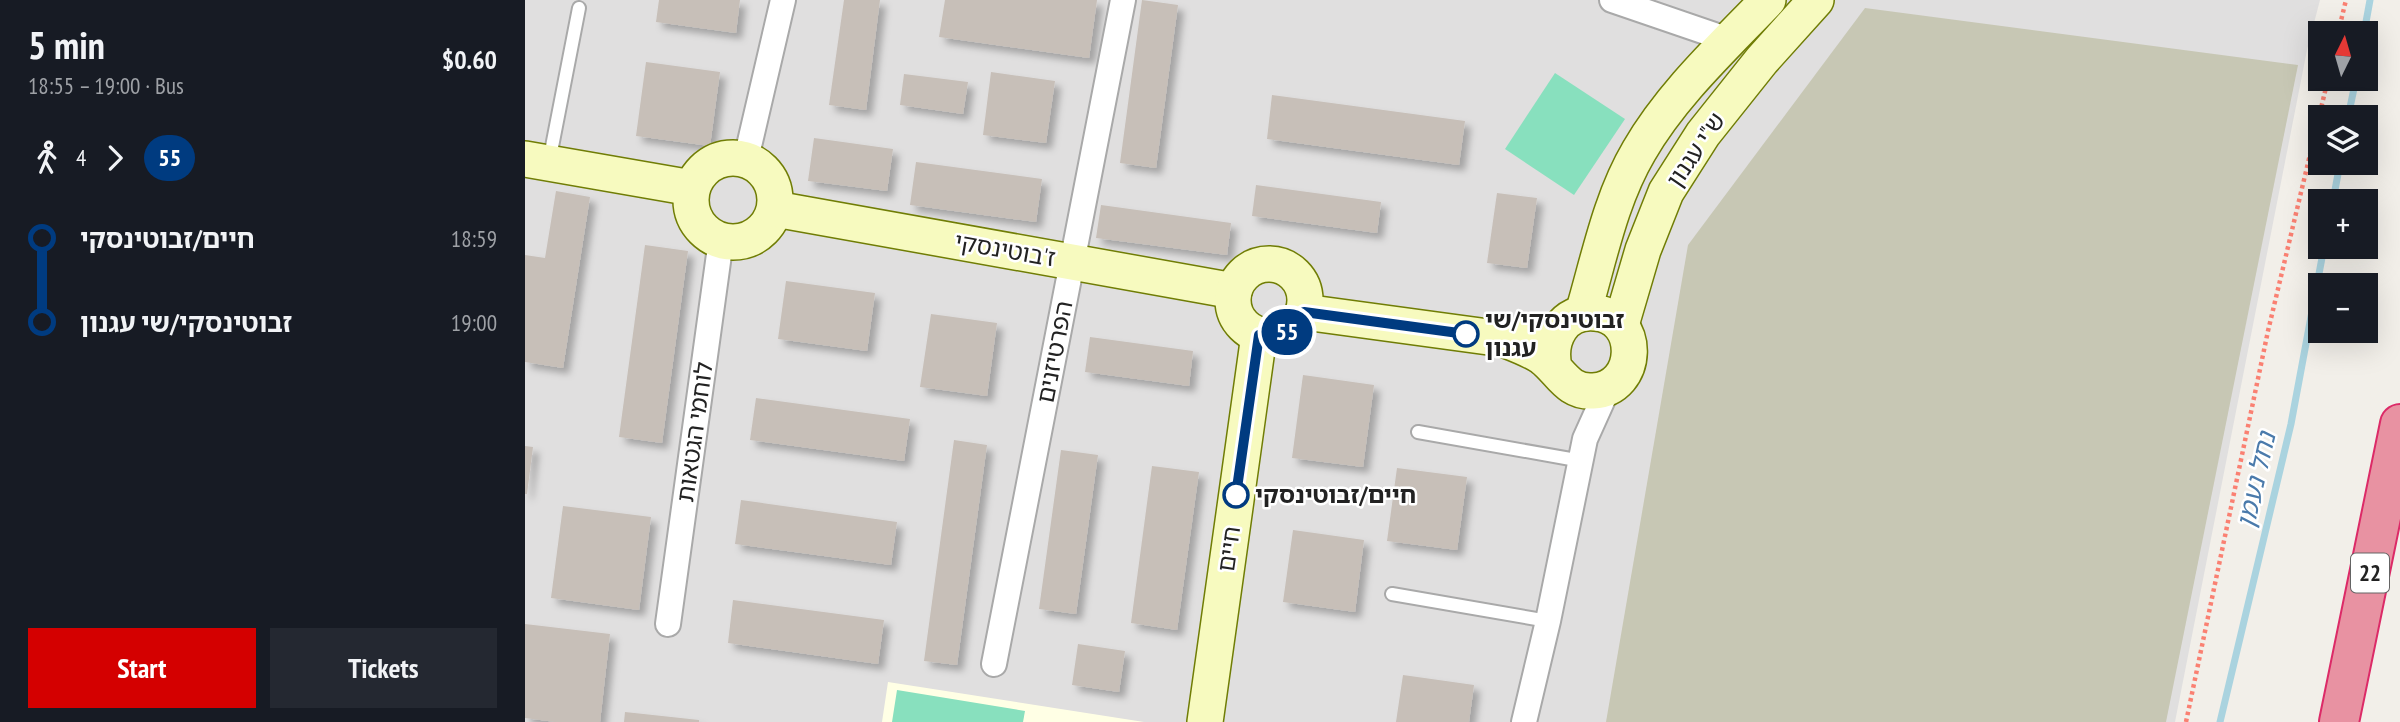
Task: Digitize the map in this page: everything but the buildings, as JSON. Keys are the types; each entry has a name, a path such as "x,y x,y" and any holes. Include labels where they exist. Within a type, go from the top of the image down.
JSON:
{"highway":[{"name":"22","path":"2339,722 2400,424"}],"street":[{"path":"746,159 783,0"},
{"name":"הפרטיזנים","path":"994,664 1123,0"},
{"path":"1612,0 1729,40"},
{"name":"ש\"י עגנון","path":"1571,321 1621,189 1638,152 1662,116 1767,0"},
{"name":"ש\"י עגנון","path":"1621,325 1643,250 1666,191 1711,124 1762,60 1816,0"},
{"path":"719,159 746,159 760,167 770,178 775,193 775,209 765,227 749,239 735,242 721,240 706,233 696,220 691,205 692,188 697,176 719,159"},
{"path":"537,161 692,188"},
{"name":"ז'בוטינסקי","path":"775,209 1234,291"},
{"name":"לוחמי הגטאות","path":"668,624 721,240"},
{"path":"1274,264 1286,268 1296,276 1303,287 1306,300 1304,312 1297,324 1286,333 1259,335 1247,329 1237,318 1233,305 1234,291 1249,270 1274,264"},
{"path":"1304,312 1503,339 1544,333 1597,313 1610,317 1621,325 1631,350 1629,366 1621,379 1608,388 1583,391 1540,356 1503,339"},
{"path":"1571,321 1552,347 1583,450"},
{"name":"חיים","path":"1205,722 1259,335"},
{"path":"1524,722 1583,450 1608,388"}],"lane":[{"path":"537,161 579,8"},
{"path":"1417,432 1583,450"},
{"path":"1392,594 1548,621"}],"path":[{"path":"2341,21 2346,0"},
{"path":"2186,722 2268,331 2325,91"}],"shaded area":[{"path":"525,0 2320,0 2315,21 2308,21 2308,46 2175,722 525,722"},
{"path":"1865,8 2298,65 2166,722 1606,722 1688,245"},
{"path":"888,682 1144,722 882,722"}],"green space":[{"path":"1555,73 1625,119 1574,195 1505,149"},
{"path":"897,690 1025,711 1023,722 892,722"}],"waterway":[{"name":"נחל נעמן","path":"2366,21 2370,0"},
{"name":"נחל נעמן","path":"2351,105 2353,91"},
{"name":"נחל נעמן","path":"2335,189 2338,175"},
{"name":"נחל נעמן","path":"2220,722 2291,424 2322,259"}],"bus line":[{"name":"55","path":"1236,495 1259,335 1286,333 1297,324 1304,312 1466,334"}],"place":[{"name":"זבוטינסקי/שי עגנון","path":"1466,334"},
{"name":"חיים/זבוטינסקי","path":"1236,495"}]}
